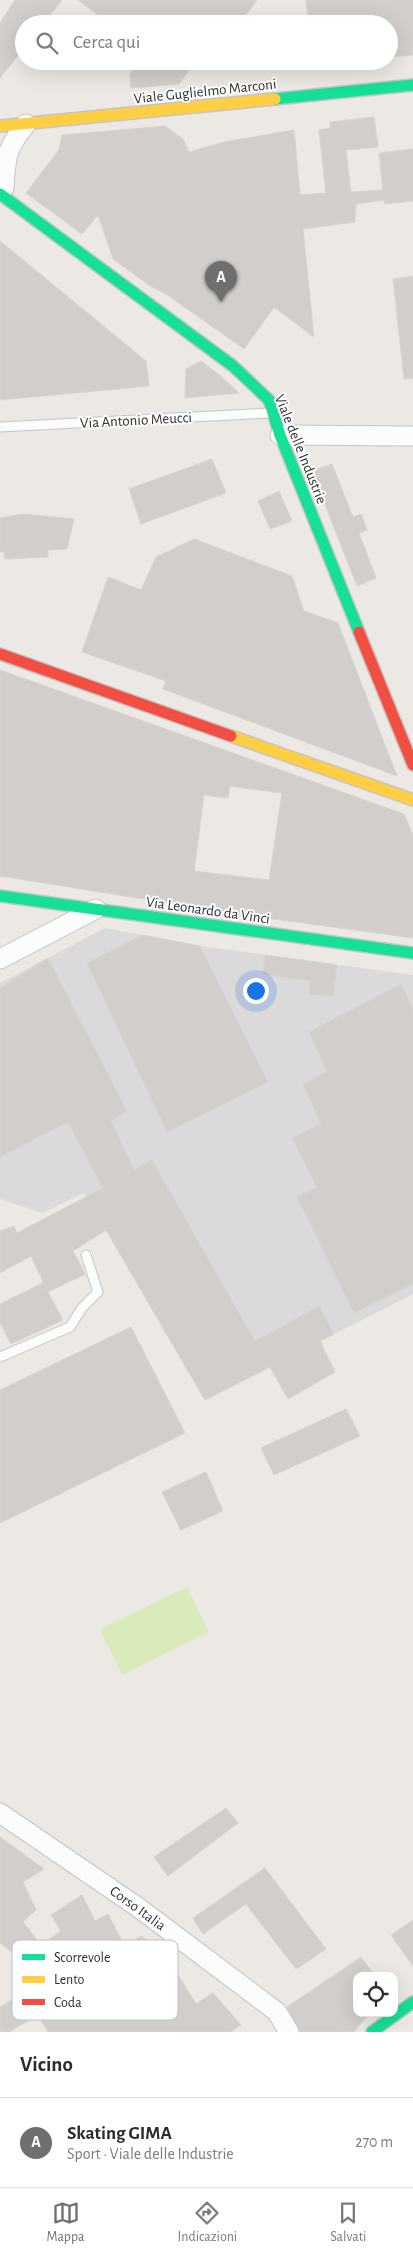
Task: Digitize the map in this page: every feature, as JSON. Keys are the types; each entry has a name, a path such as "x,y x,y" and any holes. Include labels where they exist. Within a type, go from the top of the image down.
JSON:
{"street":[{"name":"Viale Guglielmo Marconi","path":"0,126 413,85"},
{"path":"4,192 5,161 11,143 26,124"},
{"name":"Viale delle Industrie","path":"4,192 233,366 269,400 280,435 413,765"},
{"path":"280,435 413,436"},
{"path":"0,654 413,800"},
{"name":"Via Leonardo da Vinci","path":"0,896 413,953"},
{"path":"0,959 96,909"},
{"name":"Corso Italia","path":"1,1815 139,1908 277,2012 289,2032"},
{"path":"372,2032 413,2002"}],"lane":[{"name":"Via Antonio Meucci","path":"0,427 272,413"},
{"path":"0,1357 70,1327 82,1308 98,1292 86,1255"}],"shaded area":[{"path":"105,928 200,946 413,975 413,1294 205,1400 84,1193 42,1213 0,1199 0,983"}],"green space":[{"path":"187,1587 209,1632 122,1675 100,1629"}],"building":[{"path":"15,0 62,0 50,15 15,15 15,59 0,78 0,23"},
{"path":"78,0 257,0 246,15 98,15"},
{"path":"306,0 413,0 413,55 398,56 398,15 308,15"},
{"path":"133,70 189,70 179,84 131,88 130,74"},
{"path":"374,117 378,147 346,150 351,192 383,190 379,153 413,149 413,201 385,204 384,200 356,204 355,222 303,229 314,337 274,307 244,349 113,259 98,215 82,234 26,193 59,150 62,135 165,126 183,139 189,152 224,142 294,130 300,195 326,193 319,130 330,128 330,122"},
{"path":"0,241 146,361 149,386 0,400"},
{"path":"413,276 413,378 404,379 393,279"},
{"path":"201,361 239,393 185,398 186,369"},
{"path":"212,459 226,493 141,524 129,489"},
{"path":"332,464 353,517 361,514 367,530 359,533 376,578 357,586 312,471"},
{"path":"279,491 292,521 270,529 258,501"},
{"path":"23,514 74,519 67,549 48,550 48,557 5,559 4,552 0,552 0,518"},
{"path":"194,539 292,576 304,611 338,623 397,776 163,689 166,681 82,652 108,577 141,590 156,557"},
{"path":"0,670 404,814 413,835 413,938 237,914 0,876","holes":["230,786 282,793 269,880 194,871 204,795 228,798"]},
{"path":"142,935 200,946 268,1082 167,1132 87,963"},
{"path":"265,955 337,965 333,996 309,994 310,981 263,974"},
{"path":"48,958 127,1111 111,1121 134,1170 152,1160 255,1341 319,1306 334,1334 320,1341 335,1372 288,1399 270,1367 205,1400 106,1230 73,1251 85,1274 48,1292 31,1256 0,1273 0,1231 14,1226 17,1233 103,1188 68,1122 0,1157 0,988"},
{"path":"401,984 413,1009 413,1284 354,1313 297,1197 317,1187 292,1138 321,1124 303,1084 327,1072 309,1032"},
{"path":"43,1283 63,1320 11,1344 0,1323 0,1304"},
{"path":"131,1327 185,1433 0,1523 0,1390"},
{"path":"346,1409 360,1436 274,1475 261,1448"},
{"path":"206,1472 223,1511 181,1530 162,1492"},
{"path":"226,1808 238,1823 168,1876 154,1857"},
{"path":"0,1837 44,1869 23,1882 36,1910 23,1922 37,1940 12,1940 12,1952 0,1943"},
{"path":"265,1868 326,1949 296,1969 246,1904 203,1934 193,1918"},
{"path":"82,1895 95,1921 108,1914 121,1940 48,1940 61,1931 51,1915"},
{"path":"413,1920 413,1966 391,1935"},
{"path":"141,1936 147,1940 135,1940"},
{"path":"361,1957 372,1972 353,1972 353,2017 367,2017 354,2032 300,2032 287,2007"},
{"path":"178,1975 196,2004 213,1993 241,2025 230,2032 48,2032 41,2020 178,2020"},
{"path":"12,2000 12,2020 29,2020 9,2032 0,2032 0,2007"}],"traffic: fast":[{"path":"275,99 413,85"},
{"path":"0,194 233,366 269,400 280,435 359,632"},
{"path":"0,896 413,953"},
{"path":"372,2032 413,2002"}],"traffic: slow":[{"path":"0,126 275,99"},
{"path":"231,736 413,800"}],"traffic: jam":[{"path":"359,632 413,765"},
{"path":"0,654 231,736"}],"place":[{"name":"Skating GIMA","path":"221,302"}]}
